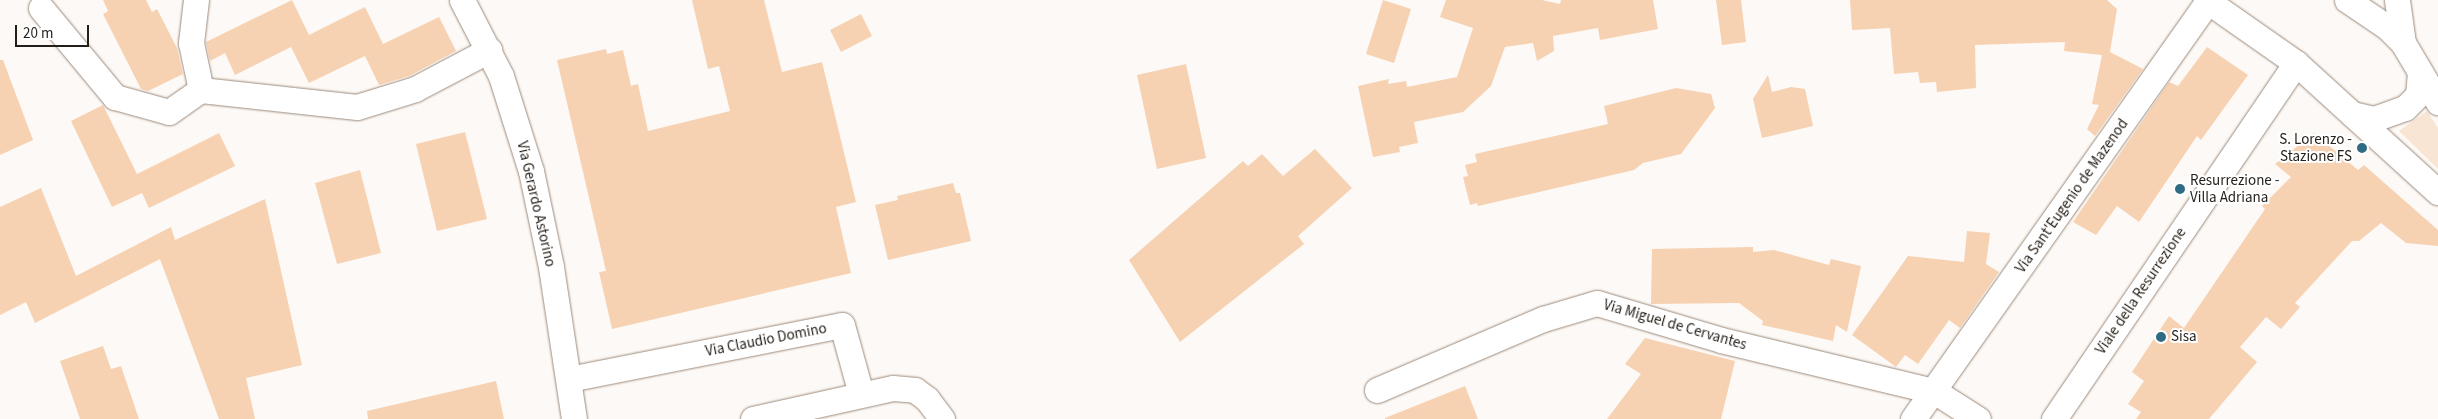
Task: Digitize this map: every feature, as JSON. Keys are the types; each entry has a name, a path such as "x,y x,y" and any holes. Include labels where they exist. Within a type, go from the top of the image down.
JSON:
{"street":[{"path":"196,0 191,43 201,90"},
{"name":"Via Gerardo Astorino","path":"462,0 501,76 531,171 551,267 574,419"},
{"path":"2207,0 2296,63 2438,192"},
{"name":"Via Sant'Eugenio de Mazenod","path":"1913,419 2207,0"},
{"path":"2346,0 2387,26 2403,43 2438,102"},
{"path":"2397,0 2403,43"},
{"path":"41,8 115,97 169,112 201,90 358,107 415,89 489,50"},
{"name":"Viale della Resurrezione","path":"2054,419 2296,63"},
{"path":"2352,114 2374,119 2405,108 2418,95 2420,72"},
{"name":"Via Miguel de Cervantes","path":"1376,390 1543,319 1597,303 1721,340 1934,391 1978,419"},
{"name":"Via Claudio Domino","path":"569,379 842,325 860,394"},
{"path":"753,419 893,388 915,390 927,399 942,419"}],"shaded area":[{"path":"2427,111 2438,128 2438,169 2399,131"}],"building":[{"path":"103,0 146,0 152,12 157,9 177,48 183,74 148,91 141,89 103,14 108,11"},
{"path":"292,0 309,35 365,7 383,44 439,17 456,51 409,76 379,85 365,56 309,83 291,47 235,75 225,53 210,61 206,42"},
{"path":"692,0 764,0 782,72 822,62 856,202 836,207 851,273 612,329 599,272 606,271 557,60 606,49 607,54 623,50 631,86 638,84 648,131 730,111 719,66 708,69"},
{"path":"1383,0 1411,9 1394,63 1366,54"},
{"path":"1446,0 1542,0 1560,4 1561,0 1653,0 1658,29 1600,40 1598,28 1553,36 1554,51 1537,61 1533,43 1505,47 1491,86 1463,112 1414,122 1418,143 1399,147 1400,152 1373,157 1358,86 1389,79 1388,84 1406,81 1407,87 1457,77 1473,28 1440,17"},
{"path":"1716,0 1741,0 1746,42 1722,45"},
{"path":"1850,0 2107,0 2117,9 2110,52 2143,69 2095,136 2087,129 2099,105 2092,104 2102,55 2064,51 2065,42 1975,45 1976,88 1937,92 1936,82 1920,83 1918,72 1894,74 1890,28 1852,30"},
{"path":"861,14 872,36 841,52 830,30"},
{"path":"2207,47 2248,75 2201,140 2197,136 2139,222 2117,206 2096,235 2073,222 2169,82 2178,86"},
{"path":"0,60 3,60 33,140 0,155"},
{"path":"1186,64 1206,158 1157,169 1137,75"},
{"path":"1768,75 1772,92 1791,87 1805,89 1813,126 1762,138 1753,99"},
{"path":"1676,88 1711,94 1715,108 1681,154 1643,163 1634,170 1478,206 1477,203 1470,205 1463,177 1468,176 1465,165 1477,162 1475,154 1608,124 1604,106"},
{"path":"103,105 137,174 219,133 235,166 149,208 142,193 112,207 71,121"},
{"path":"465,132 487,219 437,231 416,144"},
{"path":"2314,133 2358,170 2364,165 2438,230 2438,246 2406,243 2381,223 2359,241 2352,241 2295,303 2300,307 2281,329 2266,317 2240,347 2257,362 2209,419 2136,419 2141,412 2128,404 2144,381 2132,372 2169,316 2184,328 2265,209 2262,206 2291,177 2275,164"},
{"path":"1315,149 1352,188 1298,236 1304,244 1180,342 1129,260 1243,161 1248,166 1262,154 1283,176"},
{"path":"360,170 381,253 337,264 315,183"},
{"path":"953,183 956,193 960,193 971,241 888,260 875,205 898,200 897,196"},
{"path":"41,188 76,276 171,227 175,240 265,199 302,365 246,378 255,419 219,419 160,259 35,323 26,302 0,315 0,207"},
{"path":"1967,231 1990,233 1986,264 1999,272 1960,328 1949,320 1918,364 1905,355 1896,367 1852,335 1908,256 1964,262"},
{"path":"1753,247 1753,252 1774,250 1829,265 1831,259 1861,266 1847,332 1836,325 1833,341 1762,325 1763,321 1739,303 1651,304 1652,249"},
{"path":"1645,338 1735,361 1721,419 1607,419 1641,374 1625,364"},
{"path":"103,346 111,369 121,366 139,419 80,419 60,361"},
{"path":"496,381 504,419 368,419 367,411"},
{"path":"1465,386 1478,419 1385,419 1385,418"}],"place":[{"name":"S. Lorenzo - Stazione FS","path":"2362,148"},
{"name":"Resurrezione - Villa Adriana","path":"2180,189"},
{"name":"Sisa","path":"2161,337"}]}
